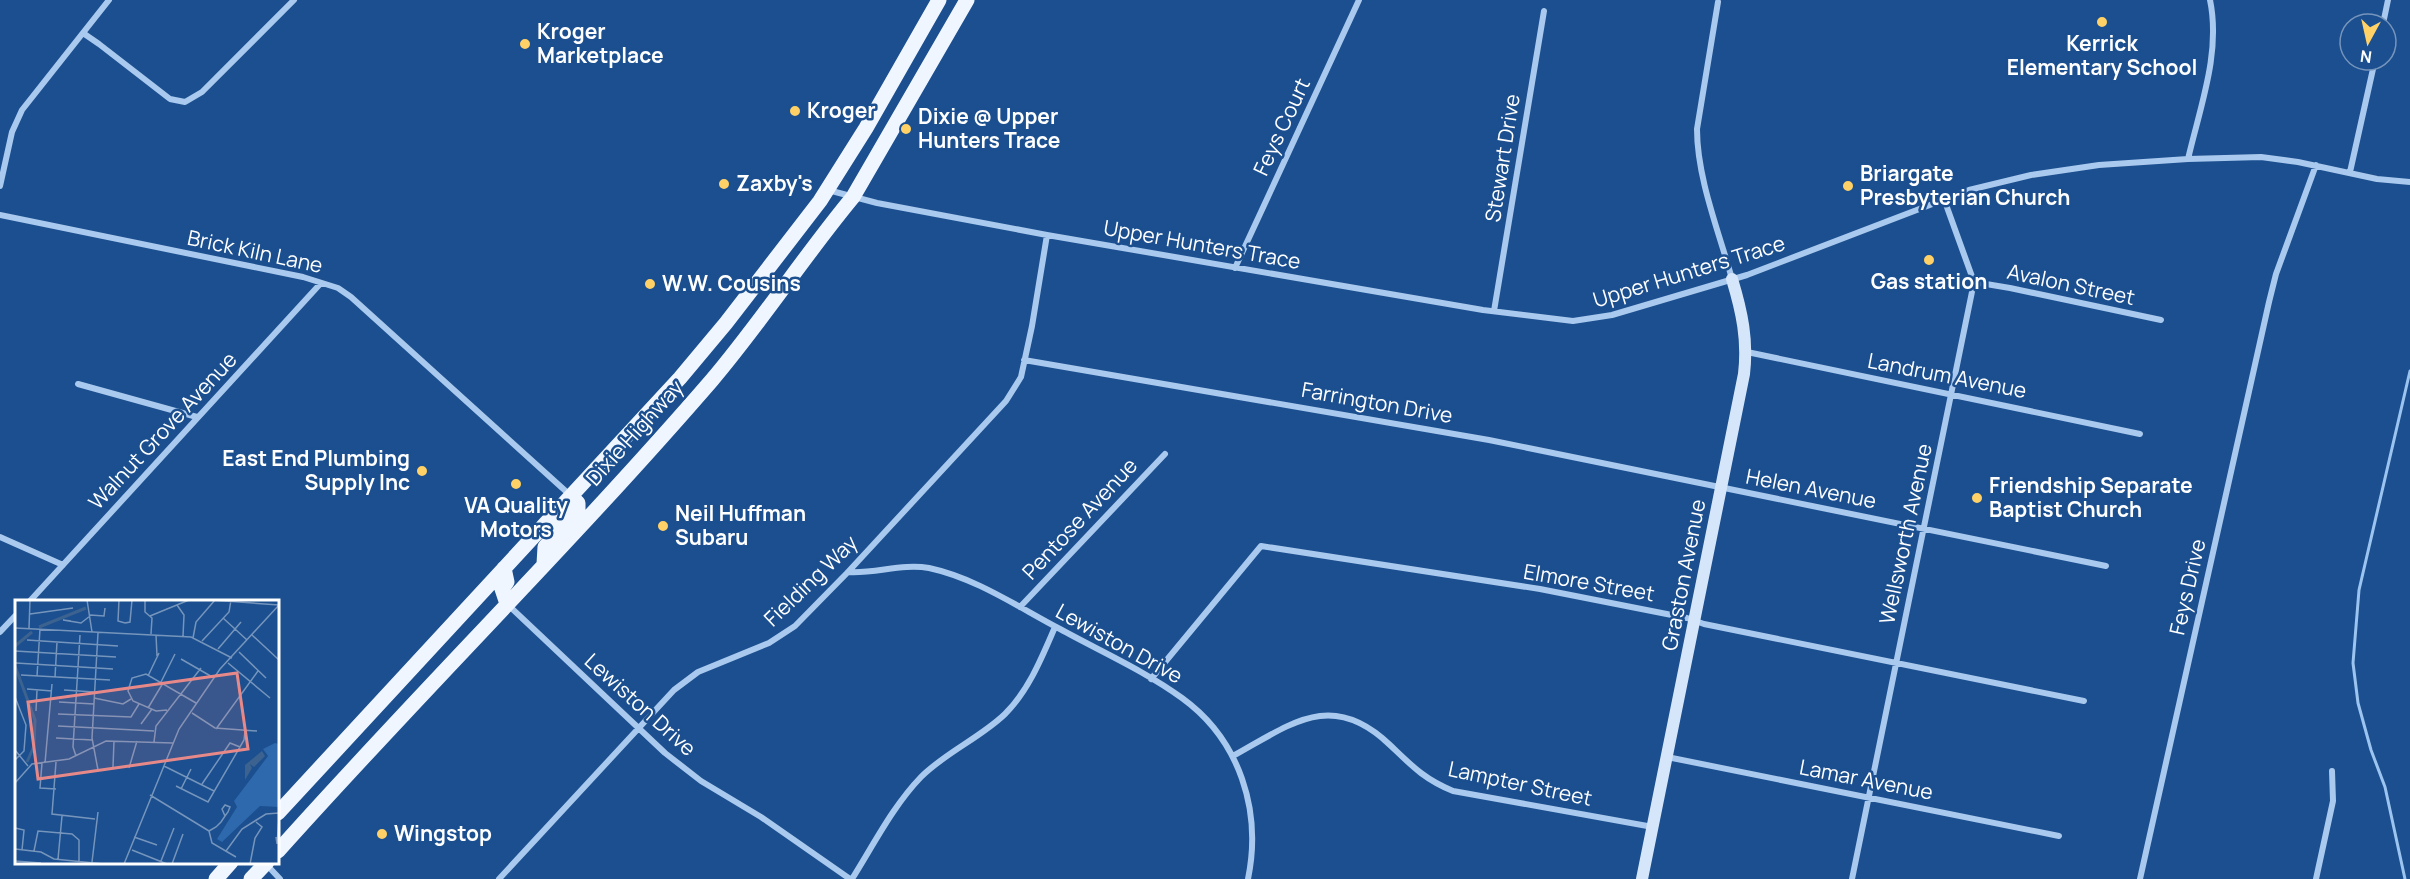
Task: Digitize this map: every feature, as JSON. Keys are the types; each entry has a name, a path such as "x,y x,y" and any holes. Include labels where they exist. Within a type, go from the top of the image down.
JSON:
{"main road":[{"name":"Dixie Highway","path":"279,812 680,378 726,323 827,190 866,128 939,0"},
{"name":"Dixie Highway","path":"279,850 544,564 742,344 853,197 966,1"},
{"path":"544,564 545,547 578,509 578,503 571,496"},
{"path":"504,568 507,582 502,589 507,604"},
{"path":"216,879 229,864"},
{"path":"251,879 265,864"}],"street":[{"path":"0,186 12,132 18,117 109,0"},
{"path":"83,33 159,92 170,99 185,102 201,92 294,0"},
{"name":"Feys Court","path":"1235,268 1359,0"},
{"path":"2188,159 2214,42 2211,0"},
{"path":"1718,2 1697,129 1697,142 1701,169 1732,279"},
{"name":"Stewart Drive","path":"1494,311 1544,11"},
{"path":"2350,172 2371,72"},
{"name":"Upper Hunters Trace","path":"827,190 1047,235 1560,321 1590,320 1732,279 1772,266 1944,199 1994,183 2031,175 2099,165 2261,157 2316,165 2377,179 2410,182"},
{"name":"Feys Drive","path":"2140,879 2271,293 2289,236 2316,165"},
{"path":"1944,199 1974,282"},
{"name":"Brick Kiln Lane","path":"0,215 303,277 338,288 379,321 571,496"},
{"name":"Fielding Way","path":"499,879 674,690 698,672 757,649 795,626 848,572 1005,401 1021,377 1047,235"},
{"name":"Graston Avenue","path":"1642,879 1722,488 1747,352 1744,324 1732,279"},
{"name":"Avalon Street","path":"1974,282 2161,321"},
{"name":"Wellsworth Avenue","path":"1852,879 1974,282"},
{"name":"Walnut Grove Avenue","path":"31,600 321,283"},
{"name":"Landrum Avenue","path":"1747,352 2140,434"},
{"name":"Farrington Drive","path":"1024,360 1489,440 1722,488"},
{"path":"78,384 197,417"},
{"name":"Pentose Avenue","path":"1020,607 1165,454"},
{"name":"Helen Avenue","path":"1722,488 2106,566"},
{"path":"0,537 63,565"},
{"name":"Elmore Street","path":"1151,679 1262,546 1540,589 2084,701"},
{"name":"Lewiston Drive","path":"848,572 873,573 899,567 926,568 950,573 1020,607 1182,698 1200,713 1224,741 1233,756 1250,803 1253,825 1253,846 1248,879"},
{"name":"Lewiston Drive","path":"507,604 638,728 687,771 761,817 851,879"},
{"path":"0,632 15,616"},
{"path":"851,879 903,797 923,775 995,723 1020,697 1038,666 1055,627"},
{"name":"Lampter Street","path":"1233,756 1296,722 1321,715 1336,715 1367,726 1386,740 1418,772 1453,791 1653,827"},
{"name":"Lamar Avenue","path":"1667,757 2059,836"},
{"path":"2316,879 2333,801 2331,771"},
{"path":"267,864 280,879"}],"waterway":[{"path":"2405,879 2385,787 2371,750 2358,703 2353,663 2359,590 2410,371"}],"place":[{"name":"Kerrick Elementary School","path":"2102,22"},
{"name":"Kroger Marketplace","path":"525,44"},
{"name":"Kroger","path":"795,111"},
{"name":"Dixie @ Upper Hunters Trace","path":"906,129"},
{"name":"Zaxby's","path":"724,184"},
{"name":"Briargate Presbyterian Church","path":"1848,186"},
{"name":"Gas station","path":"1929,260"},
{"name":"W.W. Cousins","path":"650,284"},
{"name":"East End Plumbing Supply Inc","path":"422,471"},
{"name":"VA Quality Motors","path":"516,484"},
{"name":"Friendship Separate Baptist Church","path":"1977,498"},
{"name":"Neil Huffman Subaru","path":"663,526"},
{"name":"Wingstop","path":"382,834"}]}
